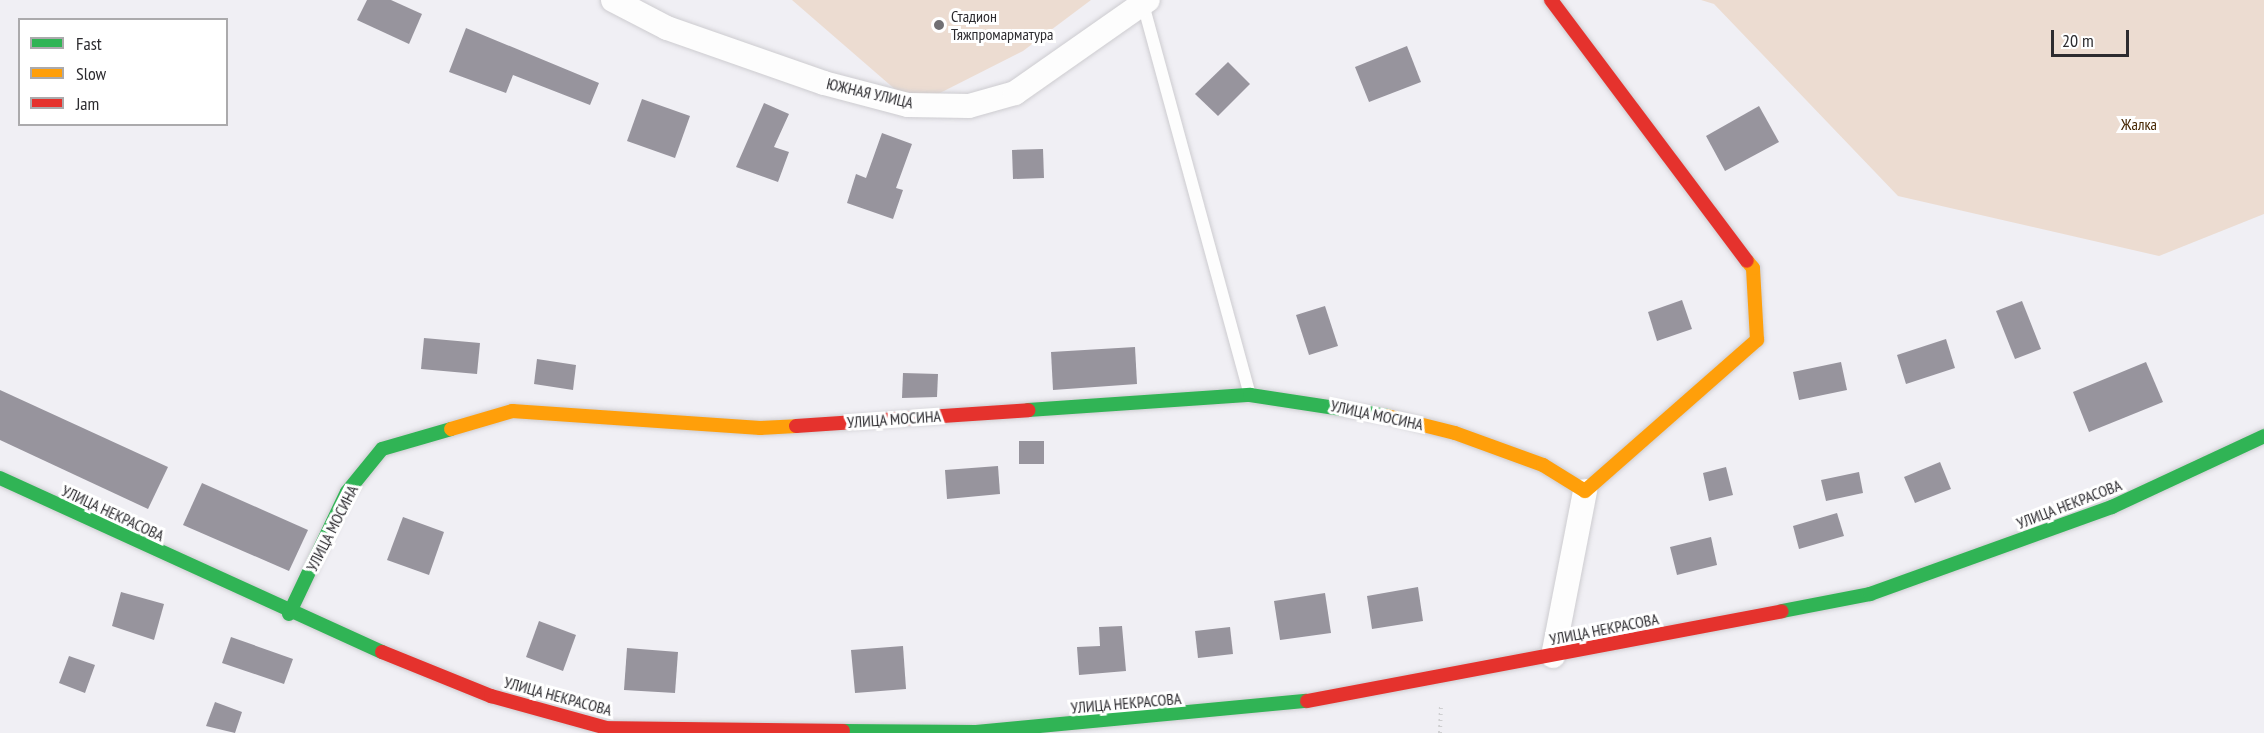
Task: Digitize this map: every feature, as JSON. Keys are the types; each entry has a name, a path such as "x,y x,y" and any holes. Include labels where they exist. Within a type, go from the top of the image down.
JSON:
{"main road":[{"path":"1551,0 1753,268 1757,340 1585,491"},
{"name":"УЛИЦА МОСИНА","path":"289,614 347,492 382,449 512,411 760,428 1250,395 1349,407 1455,433 1543,465 1585,491"},
{"name":"УЛИЦА НЕКРАСОВА","path":"0,478 289,614 491,696 606,728 976,732 1275,707 1870,594 2112,507 2264,436"}],"street":[{"name":"ЮЖНАЯ УЛИЦА","path":"613,0 667,28 824,83 908,105 969,106 1015,93 1146,2"},
{"path":"1553,656 1585,491"}],"lane":[{"path":"1146,2 1250,395"}],"green space":[{"name":"Стадион Тяжпромарматура","path":"792,0 1091,0 1023,51 934,96 897,91"},
{"name":"Жалка","path":"1701,0 2264,0 2264,214 2159,256 1898,196 1714,4"}],"building":[{"path":"367,0 391,0 422,14 409,44 357,20"},
{"path":"466,28 599,83 590,105 513,75 506,93 449,72"},
{"path":"1407,46 1421,82 1369,102 1355,67"},
{"path":"1228,62 1250,84 1218,116 1195,94"},
{"path":"642,99 690,116 675,158 627,141"},
{"path":"764,103 789,114 774,147 789,152 778,182 736,167"},
{"path":"1759,106 1779,142 1725,171 1706,136"},
{"path":"882,133 912,144 896,188 903,190 893,219 847,203 856,174 866,178"},
{"path":"1043,149 1044,178 1013,179 1012,150"},
{"path":"1682,300 1692,329 1657,341 1648,312"},
{"path":"2022,301 2041,349 2015,359 1996,311"},
{"path":"1325,306 1338,346 1309,355 1296,315"},
{"path":"424,338 480,343 477,374 421,369"},
{"path":"1946,339 1955,368 1906,384 1897,355"},
{"path":"1135,347 1137,384 1053,390 1051,352"},
{"path":"537,359 576,365 573,390 534,384"},
{"path":"1841,362 1847,390 1799,400 1793,372"},
{"path":"2146,362 2163,402 2089,432 2073,392"},
{"path":"903,373 938,374 937,397 902,398"},
{"path":"0,390 168,467 148,509 0,440"},
{"path":"1019,441 1044,441 1044,464 1019,464"},
{"path":"1940,462 1951,489 1915,503 1904,477"},
{"path":"998,466 1000,494 947,499 945,470"},
{"path":"1726,467 1733,495 1709,501 1703,473"},
{"path":"1859,472 1863,493 1826,501 1821,480"},
{"path":"202,483 308,530 289,571 183,525"},
{"path":"1837,513 1844,536 1799,549 1793,526"},
{"path":"403,517 444,532 429,575 387,560"},
{"path":"1711,537 1717,565 1677,575 1670,547"},
{"path":"1418,587 1423,621 1372,629 1367,596"},
{"path":"121,592 164,604 154,640 112,626"},
{"path":"1325,593 1331,633 1280,640 1274,601"},
{"path":"539,621 576,635 563,671 526,657"},
{"path":"1122,626 1126,671 1079,675 1077,647 1100,646 1099,627"},
{"path":"1230,627 1233,654 1198,658 1195,631"},
{"path":"231,637 293,659 284,684 222,663"},
{"path":"903,646 906,689 855,693 851,650"},
{"path":"627,648 678,652 675,693 624,690"},
{"path":"69,656 95,665 85,693 59,683"},
{"path":"215,702 242,712 235,733 206,726"}],"traffic: fast":[{"path":"1028,410 1250,395 1387,416"},
{"path":"289,614 347,492 382,449 451,429"},
{"path":"1782,611 1870,594 2112,507 2264,436"},
{"path":"0,478 382,652"},
{"path":"843,731 976,732 1307,701"}],"traffic: slow":[{"path":"1387,416 1455,433 1543,465 1585,491 1757,340 1753,268 1747,261"},
{"path":"451,429 512,411 760,428 796,426"}],"traffic: jam":[{"path":"1551,0 1747,261"},
{"path":"796,426 1028,410"},
{"path":"1307,701 1782,611"},
{"path":"382,652 491,696 606,728 843,731"}],"place":[{"name":"Стадион Тяжпромарматура","path":"939,25"}]}
